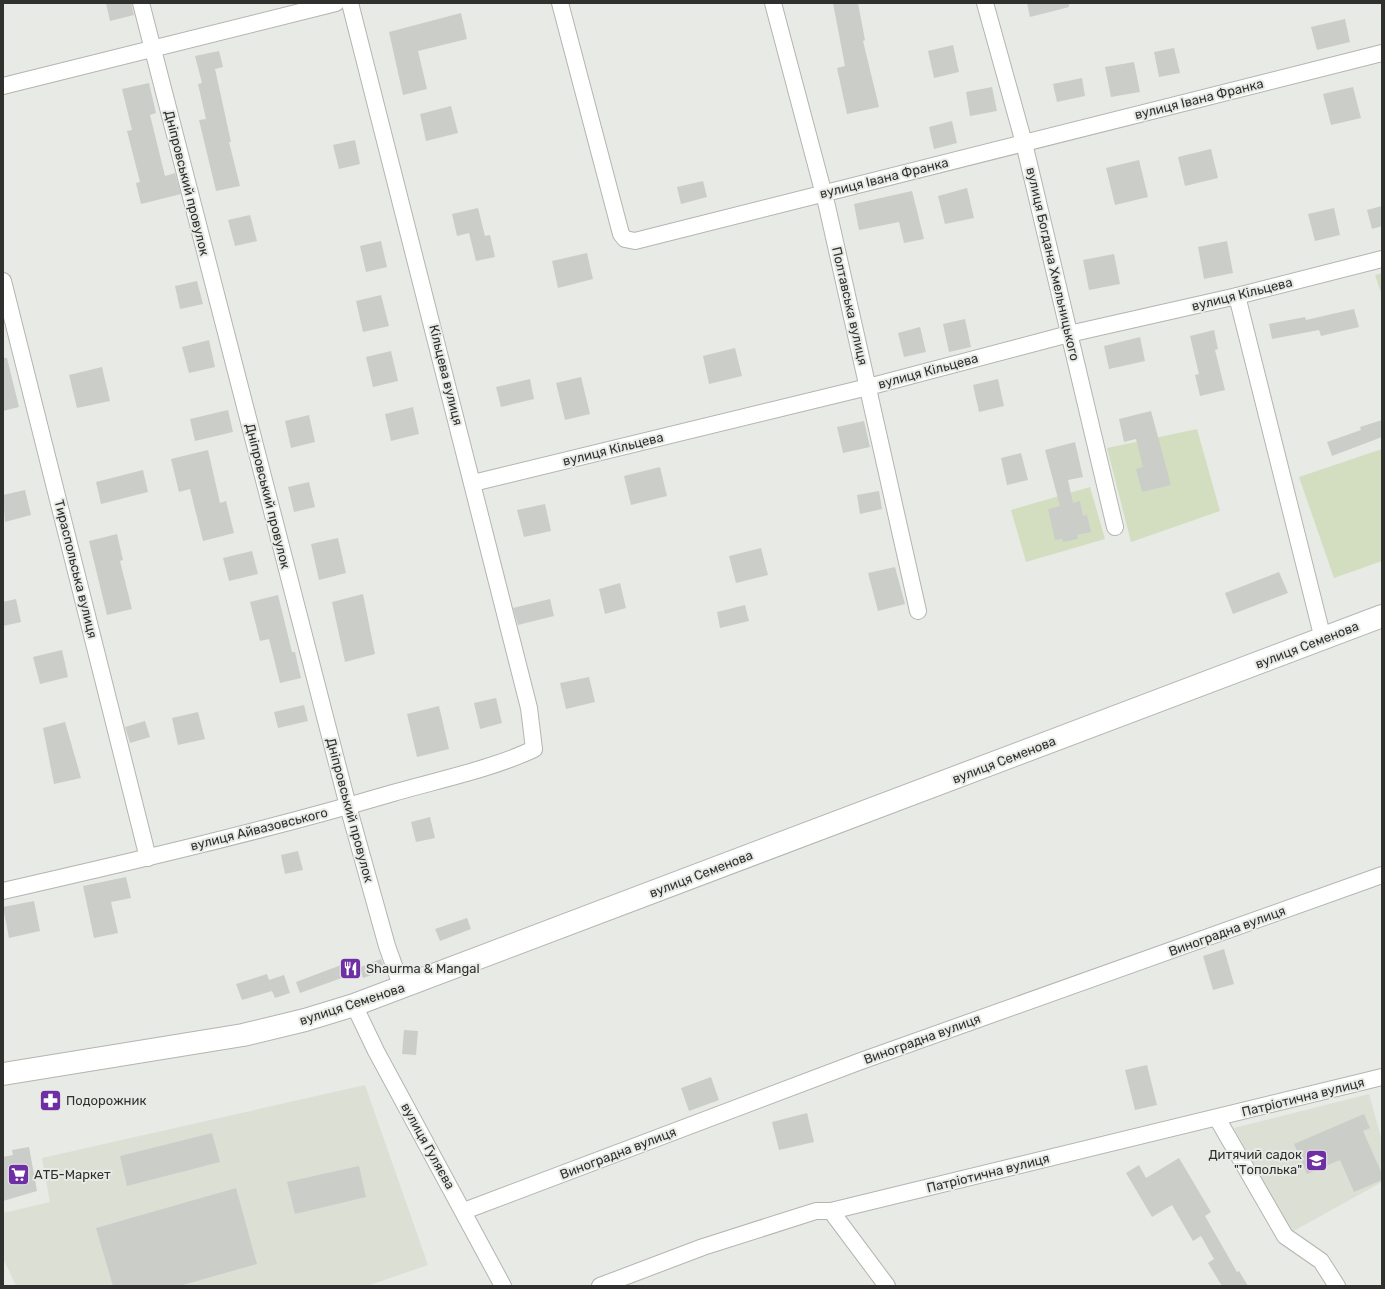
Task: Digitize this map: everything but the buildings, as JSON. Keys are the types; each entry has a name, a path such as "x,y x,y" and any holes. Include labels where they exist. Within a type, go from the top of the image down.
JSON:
{"highway":[{"name":"вулиця Семенова","path":"3,1074 243,1035 305,1020 354,1005 1382,616"}],"street":[{"name":"Дніпровський провулок","path":"141,3 348,806 387,946 402,988"},
{"path":"3,86 336,3"},
{"name":"Кільцева вулиця","path":"350,3 529,708 534,749"},
{"name":"вулиця Івана Франка","path":"560,3 621,234 625,240 635,241 1382,53"},
{"name":"Полтавська вулиця","path":"773,3 822,194 827,206 918,611"},
{"name":"вулиця Богдана Хмельницького","path":"985,3 1024,143 1115,527"},
{"name":"вулиця Кільцева","path":"473,483 868,387 1069,334 1237,296 1382,259"},
{"name":"Тираспольська вулиця","path":"3,281 148,858"},
{"path":"1237,296 1323,639"},
{"name":"вулиця Айвазовського","path":"3,891 148,858 348,806 504,761 534,749"},
{"name":"Виноградна вулиця","path":"464,1211 861,1061 1382,875"},
{"name":"вулиця Гуляєва","path":"354,1005 376,1051 464,1211 503,1286"},
{"name":"Патріотична вулиця","path":"600,1286 703,1247 816,1211 831,1211 1382,1077"},
{"path":"1217,1118 1285,1236 1321,1261 1337,1286"},
{"path":"831,1211 887,1286"}],"shaded area":[{"path":"365,1085 428,1265 367,1286 16,1286 3,1258 3,1213 50,1202 42,1158"},
{"name":"Дитячий садок \"Тополька\"","path":"1369,1094 1382,1141 1382,1182 1290,1233 1234,1128"}],"green space":[{"path":"1382,273 1382,296 1375,275"},
{"path":"1197,429 1220,511 1131,542 1107,448"},
{"path":"1382,449 1382,561 1334,578 1299,477"},
{"path":"1090,487 1105,539 1026,562 1011,510"}],"place":[{"name":"Shaurma & Mangal","path":"351,968"},
{"name":"Подорожник","path":"50,1100"},
{"name":"Дитячий садок \"Тополька\"","path":"1317,1161"},
{"name":"АТБ-Маркет","path":"19,1174"}]}
